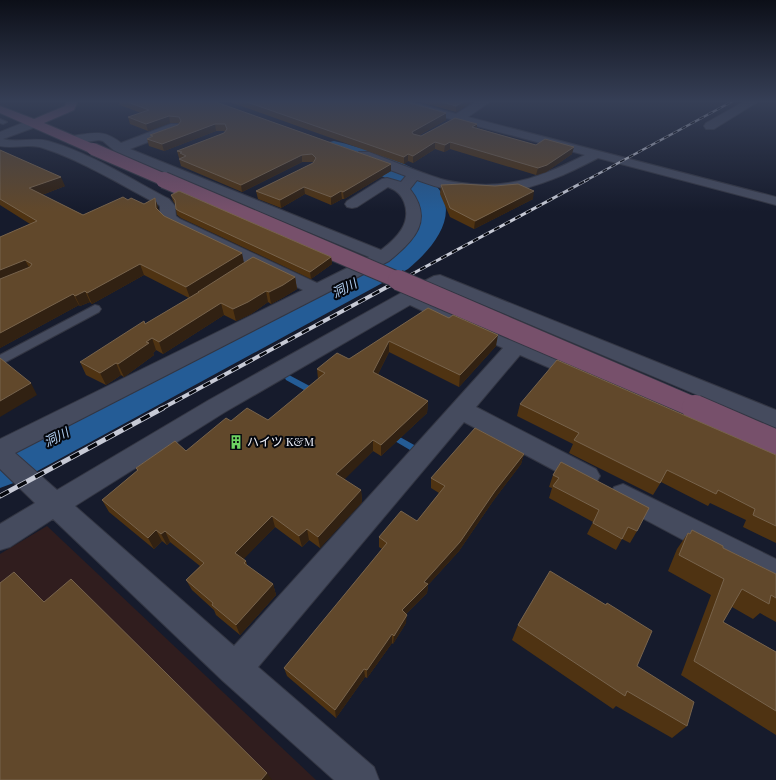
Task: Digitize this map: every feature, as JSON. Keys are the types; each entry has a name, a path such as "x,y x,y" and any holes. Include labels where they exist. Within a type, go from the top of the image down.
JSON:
{"street":[{"path":"66,137 776,443"},
{"path":"72,140 89,137"},
{"path":"104,137 120,148 383,257"},
{"path":"120,148 148,137"},
{"path":"530,137 776,201"},
{"path":"0,142 8,144 43,143 88,162 164,202 168,206 168,217 174,222 251,265 317,290"},
{"path":"349,150 393,165 409,181"},
{"path":"352,204 387,182 409,181 438,183 451,186 504,188 534,182 559,173 597,154"},
{"path":"153,162 167,157"},
{"path":"361,780 235,669 5,457 317,290 383,257 396,248 406,236 415,216 411,198 403,189 409,181"},
{"path":"243,199 256,192"},
{"path":"0,538 217,406 440,280 776,419"},
{"path":"408,298 776,461"},
{"path":"235,669 517,345"},
{"path":"461,410 776,574"}],"lane":[{"path":"0,361 94,309"}],"shaded area":[{"path":"47,526 316,780 0,780 0,554"}],"building":[{"path":"150,137 179,137 162,144 147,139"},
{"path":"213,137 316,137 391,164 343,192 341,191 331,197 304,187 280,200 256,191 313,163 316,158 312,154 302,155 241,185 179,159 186,156 180,153 182,152 177,151"},
{"path":"348,137 509,137 536,145 545,139 574,147 547,165 538,168 450,142 445,145 435,142 413,156 408,154 404,157"},
{"path":"0,150 61,177 29,188 83,215 123,197 128,200 131,198 144,204 155,198 156,208 164,216 242,253 186,287 140,264 87,293 85,291 75,296 73,294 0,333 0,279 30,267 32,264 25,260 0,270 0,237 37,221 0,199"},
{"path":"462,184 495,186 518,184 534,191 475,221 450,208 441,185"},
{"path":"179,191 331,257 310,272 179,211 176,209 175,200 171,195"},
{"path":"253,257 295,277 283,285 269,292 266,291 233,309 221,303 159,342 152,338 146,342 149,343 118,364 116,363 100,373 80,362 144,321 145,324 199,292"},
{"path":"428,308 449,318 453,315 498,335 460,375 389,341 373,372 428,401 381,445 373,440 336,474 361,490 318,537 307,529 299,536 272,516 235,553 246,561 244,563 273,584 236,625 186,580 204,563 165,531 161,534 156,530 148,538 102,500 138,470 136,468 175,441 186,451 226,418 231,421 247,408 268,420 325,373 317,369 337,353 349,359"},
{"path":"0,358 31,383 0,401"},
{"path":"557,360 776,455 776,526 753,515 755,509 718,490 716,494 667,470 660,483 574,440 579,433 520,404"},
{"path":"475,428 524,454 495,491 460,542 424,582 428,584 402,610 407,615 394,636 392,634 367,670 364,669 335,710 284,668 387,543 379,537 401,511 417,521 445,486 431,478"},
{"path":"561,462 649,508 637,531 628,527 622,539 593,523 599,510 553,486 559,478 553,475"},
{"path":"692,530 723,546 723,548 776,574 776,598 771,595 769,604 742,589 723,622 776,652 776,711 694,661 724,579 679,555 688,533 690,534"},
{"path":"550,571 606,605 607,603 652,631 637,666 694,702 687,726 627,691 625,696 518,625"},
{"path":"14,572 44,602 71,579 267,773 261,780 0,780 0,583"}],"waterway":[{"name":"洞川","path":"0,466 395,261 407,251 419,239 427,226 429,210 425,192 417,184 395,172 334,149"},
{"path":"289,378 316,393"},
{"path":"391,435 413,448"}],"railway":[{"path":"585,181 666,137"},
{"path":"399,281 587,180"},
{"path":"161,409 400,280"},
{"path":"0,496 163,408"}],"place":[{"name":"ハイツ K&M","path":"236,442"}]}
